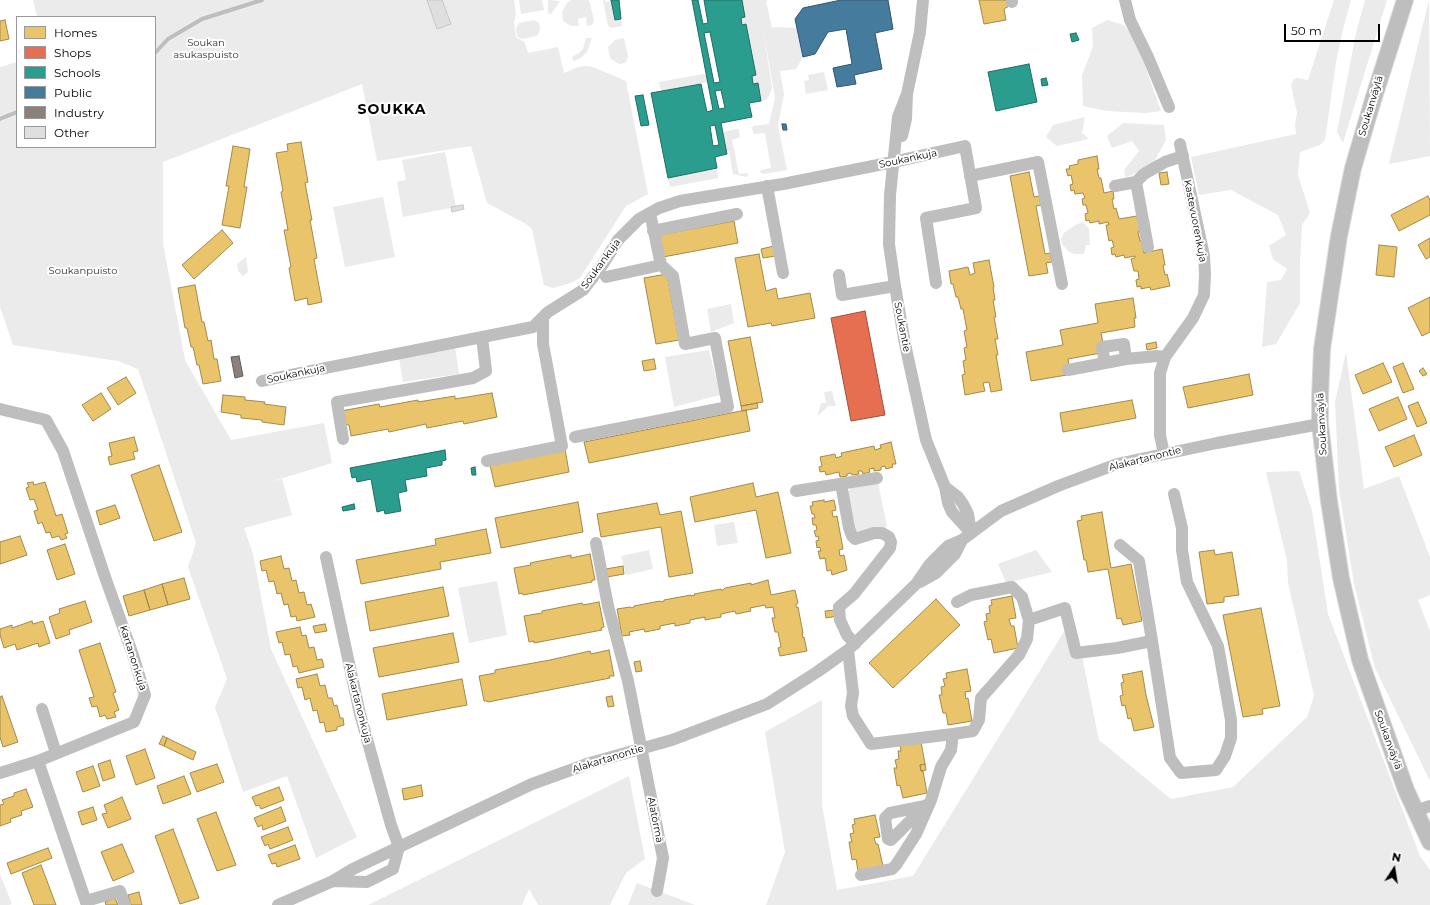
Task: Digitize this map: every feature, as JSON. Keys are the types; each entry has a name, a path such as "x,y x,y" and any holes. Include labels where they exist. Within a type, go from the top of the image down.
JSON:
{"main road":[{"name":"Soukanväylä","path":"1404,0 1372,100 1353,168 1339,236 1322,349 1320,424 1329,501 1341,578 1360,660 1406,790 1423,808 1430,842"}],"street":[{"name":"Soukantie","path":"923,0 920,32 907,94 906,119 893,162 889,230 895,286 926,440 945,487 948,503 966,536"},
{"path":"1125,0 1130,20 1148,57 1169,107"},
{"name":"Soukankuja","path":"262,382 482,336 534,327 548,312 583,290 603,264 618,240 639,219 660,208 680,201 893,162 966,146 970,176"},
{"name":"Kastevuorenkuja","path":"1136,182 1144,174 1182,150 1204,256 1204,295 1193,318 1164,357 1159,384 1160,435 1164,454"},
{"path":"936,283 926,218 976,208 970,176 1038,162 1062,284"},
{"path":"1115,186 1136,182 1148,247"},
{"path":"767,186 782,273"},
{"path":"575,437 728,406 715,338 685,344 673,276 661,265 650,214"},
{"path":"654,231 737,214"},
{"path":"606,277 661,265"},
{"path":"839,275 842,294 895,286"},
{"path":"487,461 562,446 543,344 543,318"},
{"path":"343,439 337,402 473,378 486,371 482,336"},
{"path":"1068,370 1126,359 1157,356 1164,357"},
{"name":"Kartanonkuja","path":"0,409 46,420 63,451 133,655 145,695 134,722 0,774"},
{"name":"Alakartanontie","path":"278,905 332,881 353,869 532,784 590,763 672,740 767,704 817,672 851,647 917,583 936,572 955,554 966,536 1001,511 1058,486 1117,464 1272,432 1320,424"},
{"path":"796,490 877,478"},
{"path":"841,484 849,528 852,536 855,539 882,532 889,537 891,542 890,548 854,594 839,607 840,620 848,635 851,647 853,693 851,706 853,716 872,744 973,731 979,720 982,698 1019,655 1028,639 1029,620 1022,597 1012,587 971,595 956,602"},
{"path":"1120,545 1139,562 1170,758 1181,773 1216,770 1225,756 1231,738 1231,720 1218,646 1187,582 1182,550 1182,528 1174,494"},
{"name":"Alatörmä","path":"596,543 608,606 628,681 662,858 658,891"},
{"name":"Alakartanonkuja","path":"326,557 358,708 389,818 399,847"},
{"path":"1029,620 1065,608 1076,653 1117,648 1152,641"},
{"path":"42,709 56,753"},
{"path":"861,875 892,869 896,865 916,834 941,767 951,750 953,734"},
{"path":"38,760 87,903 120,891 125,905"},
{"path":"332,881 367,882 393,869 399,847"}],"green space":[{"name":"Soukanpuisto","path":"33,0 514,0 516,14 514,22 516,37 524,41 528,53 558,47 564,73 578,67 586,66 593,67 626,81 648,194 626,206 580,278 571,283 553,288 544,285 532,229 526,224 487,203 471,146 377,161 362,84 163,162 163,243 185,360 231,440 324,423 332,463 267,483 282,479 292,515 244,528 253,554 271,649 357,837 316,858 287,776 243,792 215,707 227,679 188,567 196,543 138,369 118,361 13,345 0,307 0,67 16,62 16,148 156,148 156,16 37,16"},
{"path":"519,0 542,0 544,10 521,14"},
{"path":"548,0 560,1 551,14 548,12"},
{"path":"571,0 588,0 594,21 592,25 587,26 586,17 578,19 579,26 571,26 563,21 562,12 567,3"},
{"path":"603,0 606,2 611,1 615,20 621,19 622,26 611,28 608,25"},
{"path":"742,0 768,0 766,1 772,28 797,28 803,57 796,69 780,71 784,94 778,126 787,170 763,174 760,172 761,170 771,168 765,133 754,134 752,129 753,126 769,124 775,98 763,28 772,87 766,100 761,101 758,83 753,84 752,76 756,75 741,18"},
{"path":"1334,0 1351,0 1336,62 1325,140 1320,145 1300,152 1298,175 1310,213 1302,225 1300,303 1276,344 1262,347 1267,282 1281,280 1287,269 1273,259 1269,246 1286,235 1278,215 1231,190 1199,195 1191,157 1296,134 1295,125 1297,113 1291,85 1294,79 1298,78 1308,80"},
{"path":"1365,0 1387,0 1343,143 1337,132 1356,33"},
{"path":"1429,0 1430,156 1389,164"},
{"path":"534,20 539,23 540,30 537,36 522,39 517,36 516,29 519,23"},
{"path":"1107,20 1124,25 1136,41 1161,111 1146,113 1107,111 1083,106 1082,75 1093,47 1092,28"},
{"path":"586,38 592,38 587,52 581,58 573,61 572,57 583,49"},
{"path":"624,38 628,56 625,63 619,64 611,59 608,47 615,40"},
{"path":"824,72 828,90 806,94 804,81 809,80 808,75"},
{"path":"703,74 706,75 708,82 661,91 659,82"},
{"path":"1085,117 1082,133 1089,139 1057,146 1046,137 1053,125"},
{"path":"1123,123 1164,125 1166,140 1153,164 1126,178 1124,170 1139,151 1132,141 1112,148 1107,136"},
{"path":"737,129 739,130 740,137 732,140 739,174 748,173 746,177 733,174 729,151 727,151 723,132"},
{"path":"445,152 456,207 403,217 397,182 406,180 402,160"},
{"path":"717,168 718,178 670,187 668,178"},
{"path":"383,197 395,257 345,267 333,207"},
{"path":"1083,222 1089,229 1090,245 1086,245 1084,254 1074,254 1068,251 1062,244 1061,239 1064,233 1075,225"},
{"path":"246,257 248,272 243,276 238,271 237,264"},
{"path":"731,304 734,323 711,332 707,309"},
{"path":"455,347 459,374 403,382 399,358"},
{"path":"709,350 720,395 674,407 665,357"},
{"path":"1346,352 1364,489 1399,476 1430,557 1430,595 1418,600 1430,631 1430,781 1375,668 1354,584 1339,489 1335,402"},
{"path":"832,391 836,406 828,406 818,416 821,403 826,403 824,392"},
{"path":"1299,471 1312,511 1328,614 1420,856 1430,870 1430,905 766,905 785,852 765,732 822,700 822,805 837,890 913,876 1065,630 1076,626 1099,740 1171,799 1233,787 1307,717 1314,696 1288,583 1287,561 1266,472"},
{"path":"878,482 887,527 858,534 853,530 845,494 855,485"},
{"path":"734,522 738,543 717,546 714,525"},
{"path":"649,550 653,569 626,575 621,556"},
{"path":"1036,550 1052,572 1006,583 998,564"},
{"path":"497,581 507,635 469,643 458,588"},
{"path":"629,776 645,859 626,873 610,905 538,905 529,889 522,905 368,905"},
{"path":"0,874 12,904 0,905"},
{"path":"637,883 695,905 628,905"}],"building: Homes":[{"path":"979,0 1006,0 1009,6 1004,9 1006,20 984,24"},
{"path":"5,20 9,39 0,41 0,21"},
{"path":"301,142 308,182 305,183 312,220 310,220 317,258 314,259 322,302 308,305 307,298 295,301 289,268 291,267 284,230 288,230 281,192 283,191 276,153 288,151 287,144"},
{"path":"233,146 250,149 244,187 247,187 240,228 222,225 229,186 226,186"},
{"path":"1097,156 1099,169 1097,169 1099,178 1101,178 1104,193 1113,191 1114,199 1112,199 1114,209 1116,208 1119,219 1137,216 1140,231 1138,232 1140,241 1142,241 1144,253 1162,249 1165,275 1167,274 1170,286 1151,290 1150,287 1141,289 1141,286 1137,287 1136,280 1139,279 1138,271 1134,271 1131,259 1135,258 1135,256 1125,258 1124,255 1116,257 1115,254 1112,255 1111,248 1114,247 1112,240 1109,241 1106,225 1109,225 1108,222 1099,224 1099,221 1090,223 1089,220 1086,221 1085,214 1088,213 1086,205 1083,205 1082,199 1085,198 1083,193 1075,194 1074,190 1071,191 1070,185 1073,184 1071,175 1068,176 1066,169 1070,169 1069,166 1078,164 1078,160"},
{"path":"1029,172 1034,197 1039,196 1041,205 1036,206 1045,254 1050,253 1052,262 1046,263 1048,273 1029,276 1010,176"},
{"path":"1167,172 1169,184 1161,185 1159,173"},
{"path":"1428,196 1430,200 1430,215 1399,231 1391,215"},
{"path":"734,221 738,243 663,257 659,235"},
{"path":"222,230 233,243 194,279 182,265"},
{"path":"1430,238 1430,257 1426,259 1418,245"},
{"path":"1379,245 1397,247 1394,277 1376,275"},
{"path":"774,246 776,256 763,258 761,249"},
{"path":"759,254 766,291 776,288 778,299 810,293 815,318 772,326 771,323 748,327 735,258"},
{"path":"989,260 994,287 995,300 993,300 996,317 994,317 998,339 995,339 998,355 996,355 1002,390 991,392 989,382 983,383 985,391 965,395 962,375 965,374 963,361 966,360 964,348 967,347 964,331 967,330 963,309 961,309 958,297 956,297 953,284 951,284 949,271 968,267 970,275 975,273 973,263"},
{"path":"667,274 679,340 656,344 644,278"},
{"path":"195,285 202,322 204,322 208,341 211,340 214,359 217,359 221,381 203,384 199,365 197,365 193,347 191,347 187,328 185,328 178,288"},
{"path":"1430,297 1430,332 1422,336 1408,308"},
{"path":"1133,298 1136,318 1134,318 1135,327 1101,333 1103,343 1101,353 1068,359 1069,365 1067,375 1031,381 1026,352 1063,345 1060,330 1098,323 1095,304"},
{"path":"750,337 763,402 741,406 728,341"},
{"path":"1156,342 1157,348 1147,350 1146,344"},
{"path":"654,359 656,369 644,371 642,361"},
{"path":"1383,363 1392,382 1363,394 1355,375"},
{"path":"1403,363 1414,389 1403,393 1393,367"},
{"path":"1423,368 1427,374 1423,376 1419,371"},
{"path":"1249,374 1253,395 1188,408 1183,387"},
{"path":"126,377 136,393 118,405 107,388"},
{"path":"101,393 111,409 93,421 82,405"},
{"path":"492,393 497,417 464,424 463,421 427,428 426,424 389,432 388,429 351,436 349,425 344,424 341,411 379,404 380,407 418,400 418,402 455,396 455,399"},
{"path":"223,395 245,397 245,400 265,402 264,404 286,407 284,425 262,422 262,420 241,418 241,415 221,412"},
{"path":"1398,397 1407,419 1379,431 1369,409"},
{"path":"1132,400 1136,418 1063,432 1060,413"},
{"path":"1418,402 1427,423 1417,427 1408,406"},
{"path":"757,403 758,408 742,411 741,406"},
{"path":"746,410 750,431 589,463 584,442"},
{"path":"1414,435 1422,455 1394,467 1385,447"},
{"path":"134,437 138,451 133,452 135,459 110,465 108,457 112,456 109,443"},
{"path":"891,442 896,464 892,464 893,467 886,469 885,466 881,467 881,470 874,471 874,468 869,469 870,472 863,474 862,471 858,471 859,474 852,475 851,473 847,474 847,476 840,477 839,472 826,475 825,471 820,472 819,467 822,466 820,457 835,454 836,458 842,456 841,453 874,446 875,450 881,448 880,445"},
{"path":"565,449 569,472 495,487 490,465"},
{"path":"159,465 182,532 154,541 131,475"},
{"path":"33,482 34,485 45,482 56,516 62,514 68,533 65,534 67,538 61,540 59,536 52,538 50,532 46,533 42,522 38,524 34,511 38,510 34,499 30,500 26,488 29,487 27,483"},
{"path":"753,483 756,497 778,492 791,553 766,558 756,510 695,522 690,497"},
{"path":"824,500 824,502 834,500 836,510 832,511 833,517 837,516 843,549 839,550 840,556 844,555 847,570 832,575 831,570 827,571 825,558 820,559 818,551 821,551 820,547 817,548 816,541 819,540 814,531 817,530 816,525 813,525 812,518 815,518 814,514 812,514 810,506 813,506 812,502"},
{"path":"578,502 583,532 501,548 495,518"},
{"path":"657,503 660,515 681,511 693,573 669,577 661,527 601,537 597,514"},
{"path":"115,505 120,518 100,525 96,511"},
{"path":"1102,512 1111,568 1131,564 1142,621 1123,625 1121,618 1117,619 1108,569 1088,572 1086,560 1084,560 1077,521 1082,520 1081,516"},
{"path":"486,529 491,553 440,562 441,569 361,584 356,560 436,545 435,539"},
{"path":"20,536 27,555 0,564 0,542"},
{"path":"65,544 75,574 57,580 47,550"},
{"path":"1214,550 1215,555 1232,552 1239,595 1224,597 1224,602 1207,604 1199,552"},
{"path":"590,554 595,580 592,580 592,582 523,595 522,593 519,594 514,568 531,565 530,563 571,555 571,558"},
{"path":"281,556 284,569 289,568 292,581 296,580 299,593 304,592 307,605 311,604 315,617 297,621 296,616 291,617 288,604 284,605 281,593 277,594 274,581 269,582 266,570 262,571 260,561"},
{"path":"623,566 624,574 607,577 606,569"},
{"path":"184,578 190,599 168,605 162,584"},
{"path":"768,580 771,595 795,590 798,603 796,606 797,608 798,607 803,638 804,637 807,651 780,656 778,648 781,647 778,632 775,632 772,618 775,618 773,607 766,608 765,605 750,608 751,611 736,614 735,611 721,614 721,617 705,620 705,617 690,620 690,623 675,626 675,623 660,626 660,629 645,632 644,629 629,632 630,635 622,636 617,609 632,608 634,606 661,602 664,600 721,589 723,590 725,588 751,583 751,585"},
{"path":"162,584 168,605 150,610 144,590"},
{"path":"443,587 449,616 370,631 365,602"},
{"path":"144,590 150,610 129,616 123,596"},
{"path":"1012,596 1016,618 1009,619 1011,626 1014,626 1018,648 994,653 991,639 988,640 984,622 987,621 986,614 990,613 989,606 992,605 991,600"},
{"path":"936,599 960,625 893,688 869,663"},
{"path":"85,601 92,622 69,630 70,634 56,639 49,617 60,613 59,609"},
{"path":"599,602 604,627 601,628 602,630 534,643 534,641 529,642 524,616 582,603 583,605"},
{"path":"1261,608 1280,706 1262,709 1263,714 1243,717 1223,615"},
{"path":"836,610 837,616 826,618 825,611"},
{"path":"32,621 33,624 43,621 50,643 39,647 38,643 17,650 15,644 4,648 0,635 0,629 12,625 12,628"},
{"path":"325,624 327,631 315,633 313,626"},
{"path":"300,627 302,636 306,635 309,648 314,647 317,660 322,659 324,667 299,673 297,666 293,667 290,654 285,655 282,642 279,643 276,632"},
{"path":"453,633 459,662 379,677 373,648"},
{"path":"100,643 116,692 113,693 119,710 114,712 116,717 107,719 105,715 100,717 97,706 92,707 89,698 94,697 79,650"},
{"path":"609,650 614,676 609,676 610,678 488,702 484,701 479,676 495,673 495,670 590,651 591,654"},
{"path":"640,661 642,671 636,672 634,662"},
{"path":"967,669 971,691 965,692 966,699 968,698 972,721 948,725 946,713 943,713 939,695 942,695 941,687 945,686 943,679 947,678 946,673"},
{"path":"1142,671 1154,727 1134,731 1131,718 1128,719 1125,705 1122,706 1120,696 1123,695 1121,683 1124,682 1122,675"},
{"path":"317,674 320,686 325,685 328,698 332,698 334,706 337,705 340,718 343,718 344,725 337,727 337,730 326,732 324,722 320,723 317,710 313,711 310,698 305,700 302,687 298,688 296,679"},
{"path":"462,679 467,705 387,720 382,694"},
{"path":"2,696 18,742 3,747 0,737 0,697"},
{"path":"612,696 614,706 608,707 606,697"},
{"path":"163,736 167,738 164,746 159,744"},
{"path":"167,738 196,752 193,760 164,746"},
{"path":"921,742 925,764 920,765 921,771 923,771 927,793 903,798 900,785 897,786 894,768 897,768 895,760 899,759 898,751 901,751 900,745"},
{"path":"145,749 155,778 136,785 126,756"},
{"path":"110,760 115,777 103,781 98,764"},
{"path":"217,764 224,782 197,792 190,773"},
{"path":"925,764 926,770 921,771 920,765"},
{"path":"93,766 100,786 83,792 76,772"},
{"path":"184,776 191,794 163,804 157,786"},
{"path":"421,785 423,796 404,800 402,789"},
{"path":"279,787 284,800 261,809 259,805 256,806 252,797"},
{"path":"26,789 33,807 21,811 22,815 10,819 11,822 0,826 0,805 4,804 2,800 14,796 14,793"},
{"path":"122,797 131,819 108,828 102,814 107,813 104,805"},
{"path":"93,807 97,820 82,825 78,812"},
{"path":"281,807 286,821 263,830 262,825 258,827 254,818"},
{"path":"216,812 236,865 217,871 197,819"},
{"path":"875,815 880,837 874,838 876,844 878,844 883,866 858,871 856,859 852,860 849,842 852,842 850,834 854,833 852,825 855,824 854,819"},
{"path":"288,827 293,840 270,849 268,844 265,846 261,837"},
{"path":"173,829 199,898 180,904 155,836"},
{"path":"122,844 134,872 113,881 101,852"},
{"path":"295,845 300,859 277,867 276,863 272,864 268,855"},
{"path":"48,848 52,858 11,874 7,863"},
{"path":"41,865 56,905 34,905 22,873"},
{"path":"139,892 142,905 131,905 128,895"},
{"path":"115,898 118,905 106,905 105,902"}],"building: Shops":[{"path":"865,311 885,415 851,421 831,318"}],"building: Schools":[{"path":"611,0 619,0 621,19 615,20"},
{"path":"692,0 698,0 703,24 708,23 704,0 742,0 745,17 741,18 742,25 746,24 756,75 752,76 753,84 758,83 761,101 749,103 752,117 721,123 727,154 715,157 717,168 668,178 651,93 701,84 707,112 713,110","holes":["710,32 720,82 714,83 704,33","721,90 725,108 719,109 715,91","715,125 719,145 713,146 710,126"]},
{"path":"1076,33 1079,40 1072,42 1070,34"},
{"path":"1029,64 1037,102 996,111 988,72"},
{"path":"1046,78 1048,85 1042,86 1041,79"},
{"path":"643,95 649,125 641,126 635,96"},
{"path":"445,450 446,460 442,461 442,465 426,468 427,476 405,480 407,491 398,493 401,511 385,514 384,510 377,512 371,479 357,482 356,477 352,478 350,468"},
{"path":"475,467 476,475 472,475 471,468"},
{"path":"354,504 355,509 343,511 342,507"}],"building: Public":[{"path":"841,0 888,0 893,29 875,33 882,69 854,75 856,84 837,87 833,68 852,64 846,29 828,32 815,54 803,57 795,19 803,8"},
{"path":"782,124 786,124 787,130 783,130"}],"building: Industry":[{"path":"239,356 243,376 235,378 231,357"}],"building: Other":[{"path":"427,0 442,0 451,24 437,29"},
{"path":"463,205 464,209 452,212 451,207"}],"waterway":[{"path":"156,52 168,39 202,19 262,0"},
{"path":"0,119 16,112"}],"district":[{"name":"SOUKKA","path":"392,110"}],"park label":[{"name":"Soukan asukaspuisto","path":"206,48"}]}
